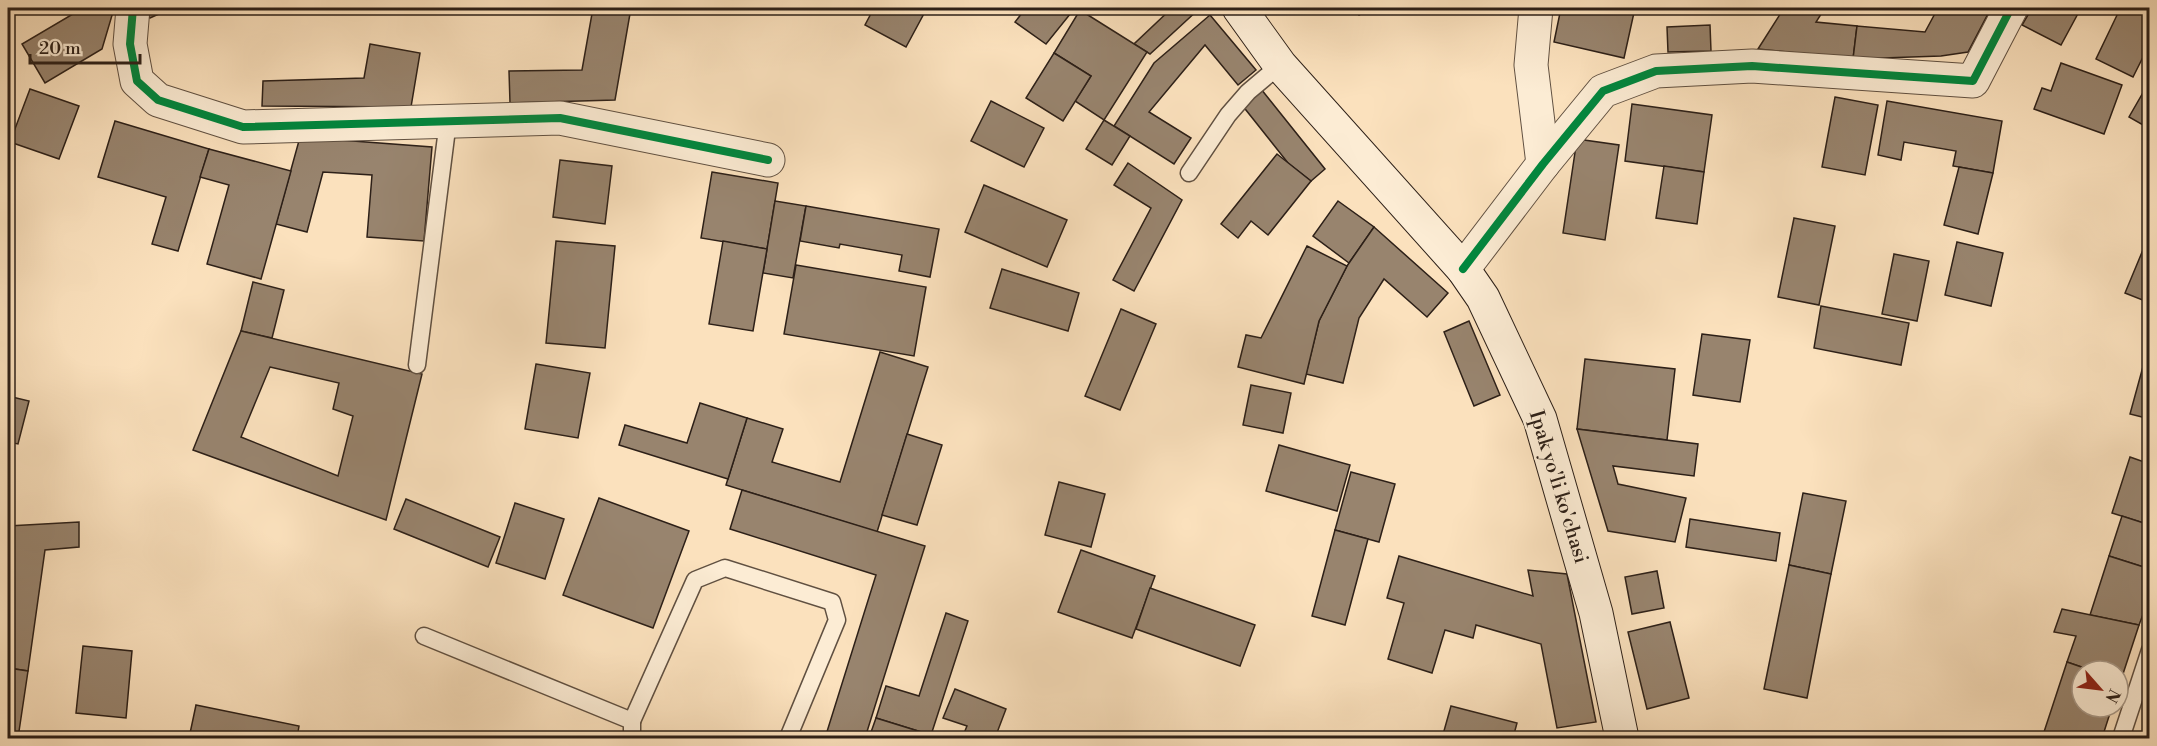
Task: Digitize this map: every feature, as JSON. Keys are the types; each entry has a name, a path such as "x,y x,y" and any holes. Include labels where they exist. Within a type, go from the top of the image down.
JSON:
{"street":[{"path":"133,8 129,44 137,81 158,100 243,127 560,118 768,160"},
{"name":"Ipak yo'li ko'chasi","path":"1239,8 1280,65 1463,270 1483,298 1540,419 1596,613 1622,738"},
{"path":"1536,8 1532,65 1543,164"},
{"path":"1463,270 1543,164 1603,91 1656,71 1752,66 1973,81 2011,8"}],"lane":[{"path":"1189,173 1228,115 1248,92 1280,65"},
{"path":"417,364 448,121"},
{"path":"632,738 632,721 695,579 725,568 831,602 837,620 788,738"},
{"path":"423,636 632,721"},
{"path":"2121,738 2150,650"}],"building":[{"path":"83,8 110,8 113,12 102,49 45,83 22,44"},
{"path":"145,8 172,8 150,18"},
{"path":"593,8 631,8 615,100 510,103 509,71 582,70"},
{"path":"874,8 927,8 906,47 865,25"},
{"path":"1026,8 1075,8 1046,44 1015,22"},
{"path":"1172,8 1200,8 1150,54 1134,44"},
{"path":"1355,8 1373,8 1359,15"},
{"path":"1561,8 1635,8 1624,58 1554,42"},
{"path":"1784,8 1825,8 1816,22 1857,26 1853,59 1758,49"},
{"path":"1938,8 1991,8 1968,52 1941,56 1853,59 1857,26 1925,32"},
{"path":"2032,8 2081,8 2061,45 2022,25"},
{"path":"2112,8 2150,8 2150,43 2133,77 2096,59 2119,11"},
{"path":"1080,10 1147,52 1104,120 1075,101 1091,76 1054,53"},
{"path":"1210,15 1256,70 1238,85 1205,45 1149,112 1191,138 1174,164 1114,126 1154,63"},
{"path":"1710,25 1711,51 1668,52 1667,27"},
{"path":"370,44 420,53 411,107 262,106 263,81 364,78"},
{"path":"1054,53 1091,76 1063,121 1026,98"},
{"path":"2061,63 2122,85 2104,134 2034,109 2042,88 2051,91"},
{"path":"2148,84 2150,85 2150,129 2129,117"},
{"path":"30,89 79,106 59,159 10,142"},
{"path":"1261,89 1325,169 1311,181 1288,163 1242,105"},
{"path":"1835,97 1878,105 1865,175 1822,167"},
{"path":"991,101 1044,128 1024,167 971,141"},
{"path":"1887,101 2002,121 1993,173 1953,166 1956,151 1904,142 1901,160 1878,155"},
{"path":"1632,104 1712,115 1704,172 1625,161"},
{"path":"1104,120 1130,136 1112,165 1086,149"},
{"path":"115,121 209,149 178,251 152,244 166,197 98,177"},
{"path":"300,137 432,147 424,241 367,237 372,175 323,172 307,232 276,224"},
{"path":"1577,139 1619,145 1605,240 1563,233"},
{"path":"209,149 291,171 261,279 207,264 229,185 200,177"},
{"path":"1277,154 1311,181 1268,235 1251,221 1238,238 1221,224"},
{"path":"560,160 612,166 605,224 553,217"},
{"path":"1128,163 1182,200 1134,291 1113,280 1151,208 1114,185"},
{"path":"1664,166 1704,172 1697,224 1656,218"},
{"path":"1959,167 1993,173 1978,234 1944,225"},
{"path":"712,172 778,183 767,249 701,238"},
{"path":"984,185 1067,220 1047,267 965,232"},
{"path":"775,201 806,206 793,278 763,273"},
{"path":"1338,201 1374,227 1349,263 1313,236"},
{"path":"806,206 939,229 930,277 899,271 902,255 840,244 839,248 800,241"},
{"path":"1794,218 1835,226 1819,305 1778,297"},
{"path":"1374,227 1448,293 1427,317 1384,279 1359,318 1343,383 1306,374 1319,321 1347,266"},
{"path":"2150,233 2150,303 2125,293"},
{"path":"556,241 615,246 605,348 546,343"},
{"path":"723,241 767,249 753,331 709,324"},
{"path":"1957,242 2003,253 1991,306 1945,295"},
{"path":"1307,246 1347,266 1319,321 1304,384 1238,367 1246,335 1261,338"},
{"path":"1894,254 1929,261 1917,321 1882,314"},
{"path":"796,265 926,287 914,356 784,334"},
{"path":"1002,269 1079,293 1068,331 990,308"},
{"path":"253,282 284,290 272,338 241,331"},
{"path":"1821,306 1909,323 1901,365 1814,348"},
{"path":"1121,309 1156,324 1120,410 1085,396"},
{"path":"1469,321 1500,395 1474,406 1444,332"},
{"path":"241,331 422,374 386,520 193,450","holes":["270,367 339,383 333,409 353,416 338,476 241,437"]},
{"path":"1702,334 1750,340 1740,402 1693,395"},
{"path":"2150,341 2150,419 2130,414"},
{"path":"880,352 928,367 877,532 726,485 747,418 783,429 772,462 840,482"},
{"path":"1585,359 1675,369 1667,440 1577,429"},
{"path":"536,364 590,373 578,438 525,429"},
{"path":"1251,385 1291,393 1283,433 1243,425"},
{"path":"8,396 29,401 18,444 8,442"},
{"path":"700,403 747,418 728,479 619,445 625,425 687,443"},
{"path":"1577,429 1698,444 1694,476 1613,466 1618,484 1686,498 1675,542 1608,531"},
{"path":"907,434 942,445 917,525 882,515"},
{"path":"1279,445 1350,465 1337,511 1266,491"},
{"path":"2130,457 2150,464 2150,525 2112,513"},
{"path":"1351,472 1395,484 1379,542 1335,530"},
{"path":"1059,482 1105,494 1091,547 1045,535"},
{"path":"742,490 925,546 865,738 825,738 876,575 730,529"},
{"path":"1803,493 1846,501 1831,574 1789,565"},
{"path":"599,498 689,531 653,628 563,595"},
{"path":"406,499 500,537 488,567 394,529"},
{"path":"515,503 564,519 545,579 496,563"},
{"path":"2122,516 2150,525 2150,569 2109,556"},
{"path":"1690,519 1780,533 1776,561 1686,547"},
{"path":"79,522 79,547 45,550 28,671 8,668 8,526"},
{"path":"1335,530 1368,539 1345,625 1312,616"},
{"path":"1081,550 1155,576 1132,638 1058,612"},
{"path":"1399,556 1533,596 1528,570 1567,574 1596,722 1557,728 1541,644 1476,625 1473,638 1445,630 1432,673 1388,659 1404,603 1387,598"},
{"path":"2109,556 2150,569 2150,596 2139,625 2090,615"},
{"path":"1789,565 1831,574 1807,698 1764,689"},
{"path":"1657,571 1664,608 1632,614 1625,577"},
{"path":"1150,588 1255,625 1240,666 1136,629"},
{"path":"2062,609 2139,625 2128,659 2070,659 2070,663 2067,662 2076,636 2054,632"},
{"path":"946,613 968,621 931,735 876,718 886,686 919,696"},
{"path":"1670,622 1689,698 1647,709 1628,632"},
{"path":"83,646 132,651 126,718 76,713"},
{"path":"2067,662 2070,663 2070,719 2108,719 2102,738 2042,738"},
{"path":"8,668 28,671 18,738 8,738"},
{"path":"955,689 1006,709 995,738 962,738 967,726 943,718"},
{"path":"196,705 299,726 297,738 189,738"},
{"path":"1451,706 1517,723 1513,738 1442,738"},
{"path":"876,718 931,735 930,738 869,738"}],"cycle path":[{"path":"133,8 130,44 137,81 158,100 243,127 560,118 768,160"},
{"path":"1463,269 1543,164 1603,91 1656,71 1752,66 1973,81 2011,8"}]}
